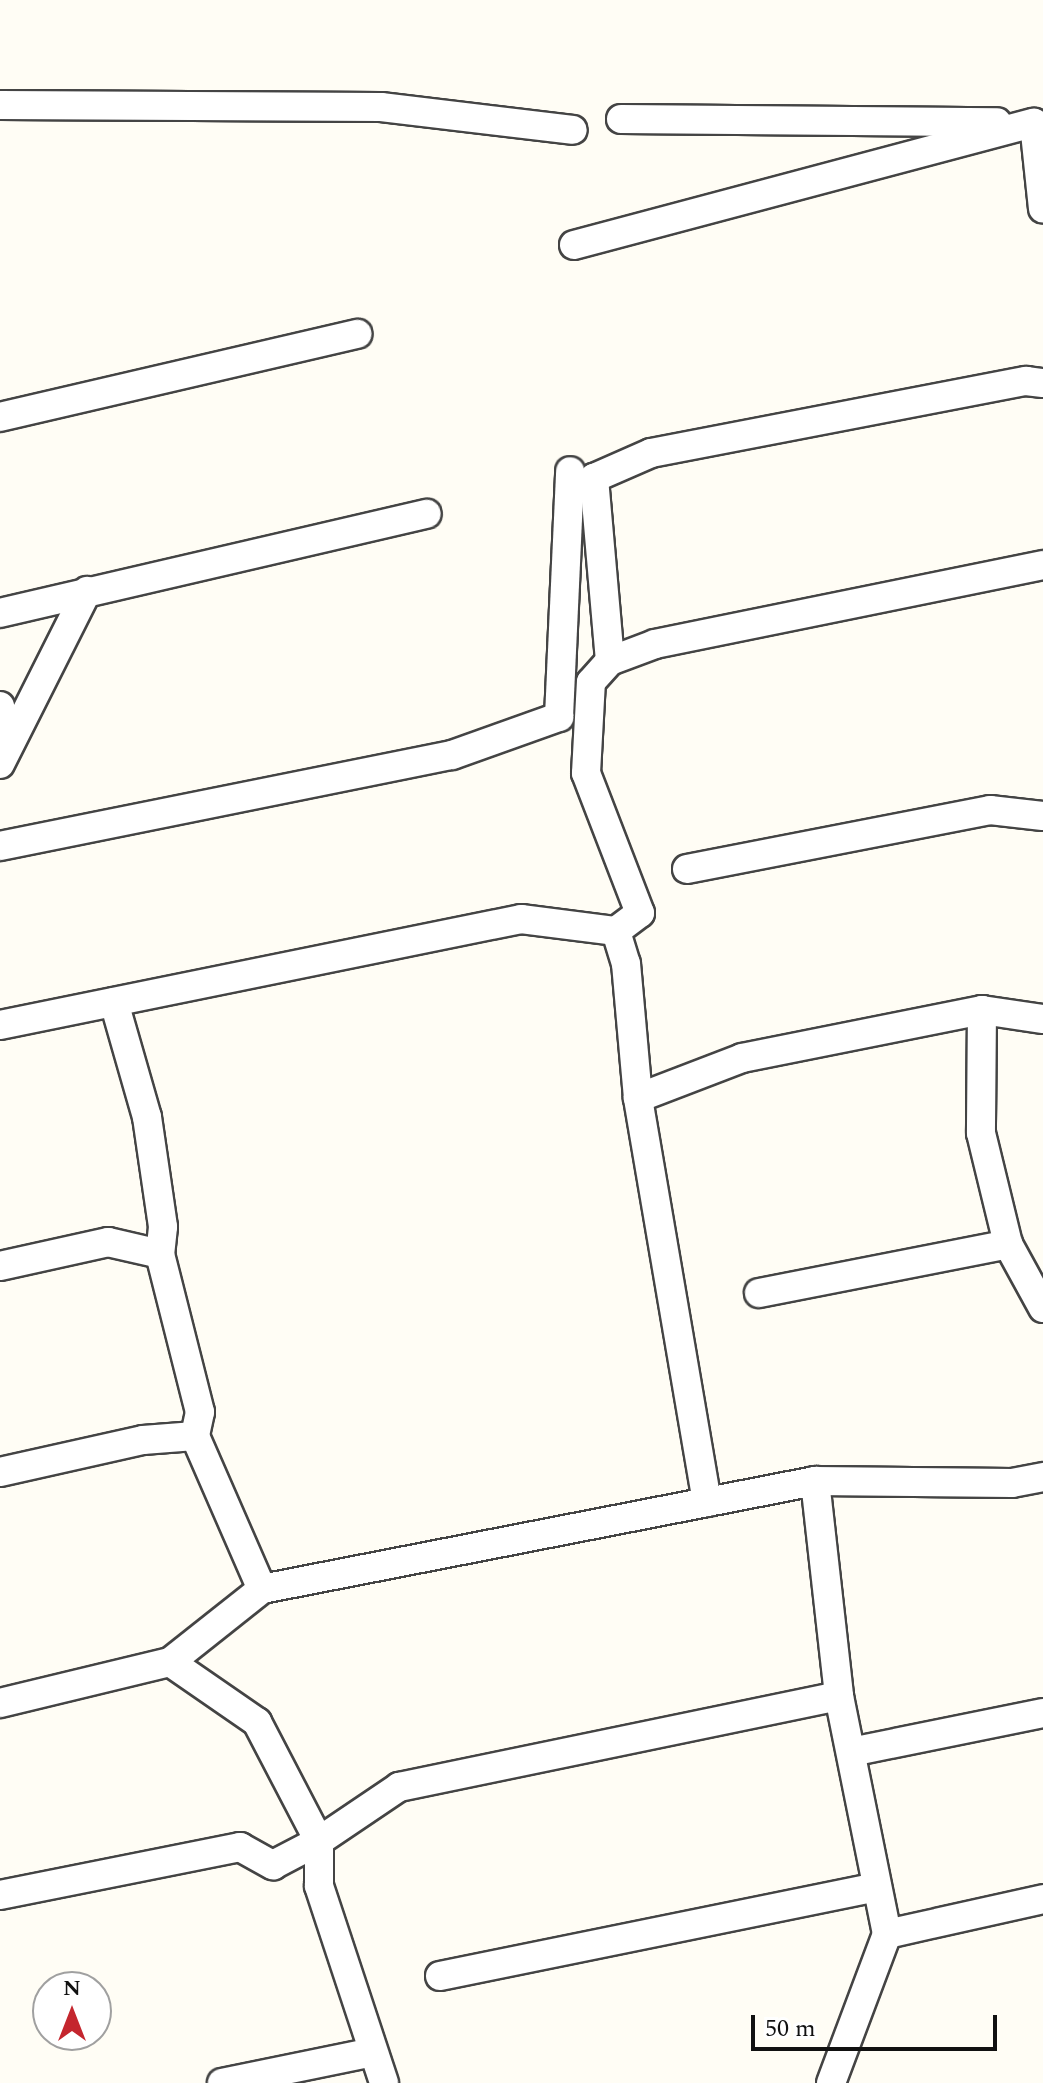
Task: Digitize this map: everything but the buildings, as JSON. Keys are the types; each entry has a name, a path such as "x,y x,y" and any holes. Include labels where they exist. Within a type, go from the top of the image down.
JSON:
{"street":[{"path":"0,105 381,107 573,130"},
{"path":"621,119 1039,123"},
{"path":"1039,123 1043,209"},
{"path":"574,245 1039,123"},
{"path":"0,417 358,334"},
{"path":"610,661 594,478 651,453 1026,381 1043,383"},
{"path":"0,846 452,755 559,717 570,471"},
{"path":"0,613 427,514"},
{"path":"0,1025 521,919 616,931 640,913 586,773 591,682 610,661 655,644 1043,565"},
{"path":"3,749 87,591"},
{"path":"0,706 3,749"},
{"path":"687,869 990,810 1043,816"},
{"path":"616,931 626,964 638,1098 707,1502"},
{"path":"114,1002 147,1117 163,1227 160,1254 200,1412 195,1436 262,1589"},
{"path":"638,1098 742,1058 982,1010 1043,1019"},
{"path":"982,1010 981,1133 1008,1244 1032,1274 1043,1308"},
{"path":"0,1266 108,1242 160,1254"},
{"path":"759,1293 1008,1244"},
{"path":"0,1472 143,1440 195,1436"},
{"path":"0,1703 170,1662 262,1589 815,1481 1012,1483 1043,1477"},
{"path":"815,1481 839,1696 887,1934 831,2083"},
{"path":"170,1662 257,1722 319,1841 319,1886 384,2083"},
{"path":"0,1895 240,1847 273,1865 319,1841 399,1787 839,1696"},
{"path":"851,1752 1043,1713"},
{"path":"440,1976 877,1887"},
{"path":"887,1934 1043,1899"},
{"path":"222,2083 373,2052"}]}
